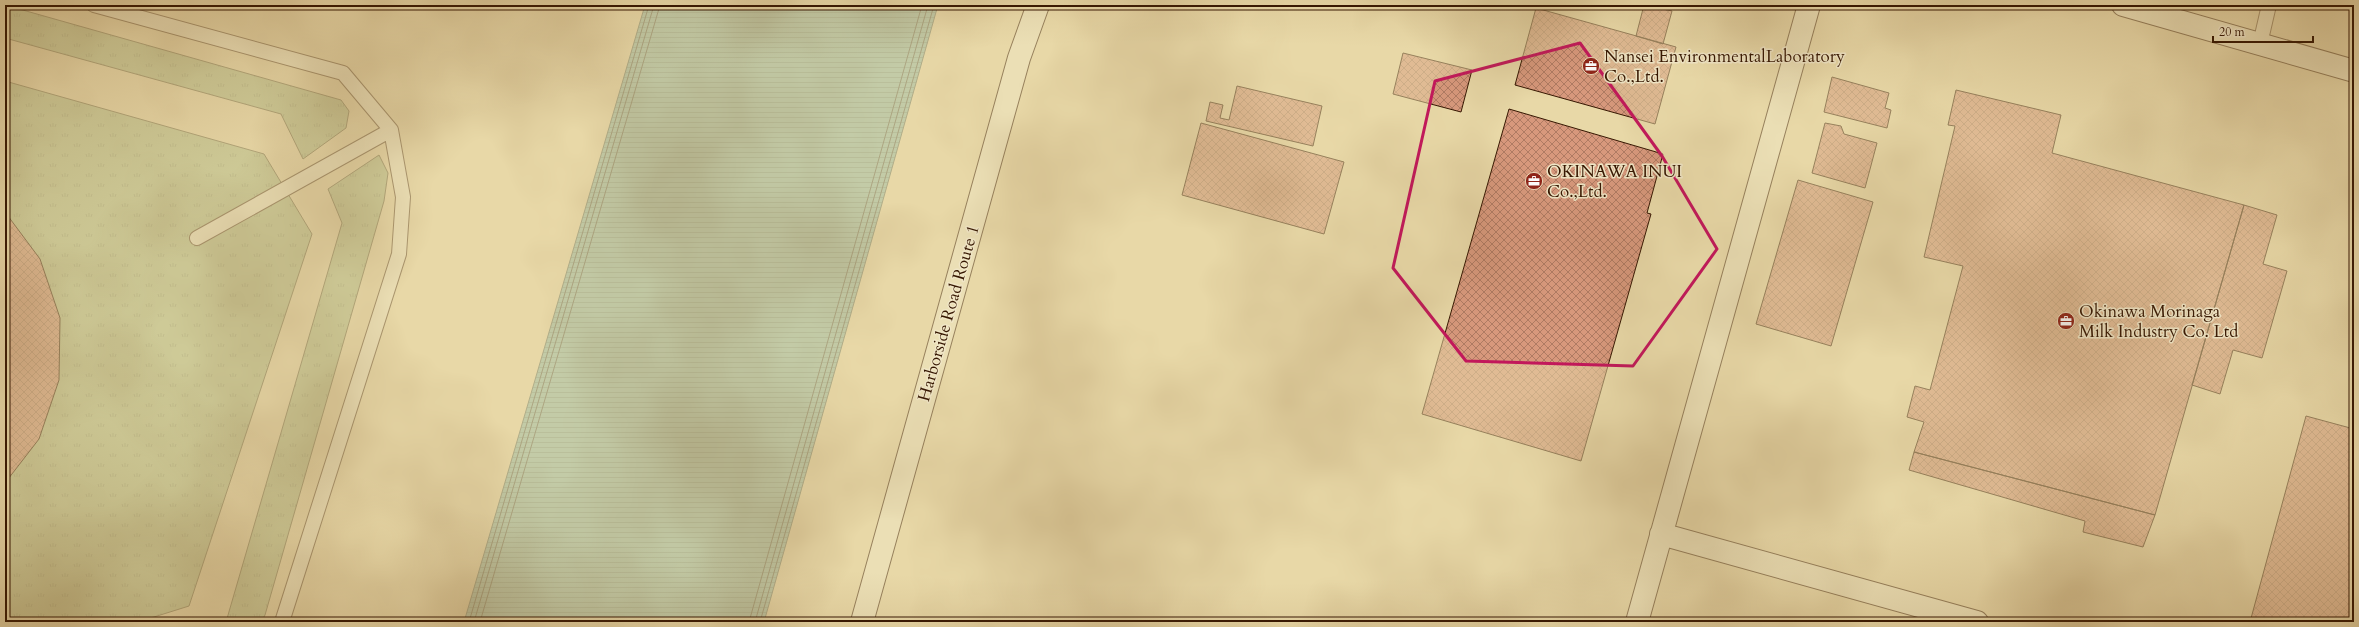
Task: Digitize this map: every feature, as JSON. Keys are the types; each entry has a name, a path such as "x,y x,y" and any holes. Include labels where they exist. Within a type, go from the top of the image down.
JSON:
{"street":[{"name":"Harborside Road Route 1","path":"862,622 1019,58 1038,5"},
{"path":"1637,622 1809,5"},
{"path":"2123,5 2354,71"},
{"path":"1661,534 1977,622"}],"lane":[{"path":"94,5 343,73 391,130 403,197 399,254 282,622"},
{"path":"2260,44 2269,5"},
{"path":"197,238 391,130"}],"highlighted area":[{"path":"1580,43 1662,156 1717,249 1633,366 1466,361 1393,268 1435,81"}],"green space":[{"path":"5,5 341,100 349,111 346,128 303,159 281,114 5,38"},
{"path":"5,81 264,154 312,234 189,606 138,622 5,622"},
{"path":"379,155 388,173 384,201 265,615 261,622 226,622 342,223 328,189"}],"water":[{"path":"645,5 938,5 764,622 464,622"}],"building":[{"path":"1644,5 1672,11 1663,44 1636,36"},
{"path":"1536,8 1676,47 1655,124 1515,85"},
{"path":"1403,53 1472,70 1461,112 1393,94"},
{"path":"1832,77 1889,93 1885,108 1891,110 1887,128 1824,112"},
{"path":"1237,86 1322,106 1313,146 1206,121 1210,102 1223,105 1220,118 1229,120"},
{"path":"1956,90 2061,115 2052,153 2244,205 2155,515 1914,452 1924,422 1907,417 1915,386 1930,390 1963,266 1924,257 1955,126 1948,125"},
{"path":"1509,109 1663,154 1647,213 1651,214 1581,461 1422,414"},
{"path":"1201,123 1344,162 1324,234 1182,195"},
{"path":"1825,123 1841,126 1844,134 1877,143 1865,188 1812,173"},
{"path":"1798,180 1873,202 1831,346 1756,324"},
{"path":"2244,205 2277,215 2263,264 2287,271 2262,358 2233,350 2220,394 2192,385"},
{"path":"5,212 40,259 60,318 59,380 39,439 5,483"},
{"path":"2306,416 2354,429 2354,609 2351,622 2250,622"},
{"path":"1914,452 2155,515 2143,547 2083,532 2085,521 1909,470"}],"place":[{"name":"Nansei EnvironmentalLaboratory Co.,Ltd.","path":"1591,66"},
{"name":"OKINAWA INUI Co.,Ltd.","path":"1534,181"},
{"name":"Okinawa Morinaga Milk Industry Co. Ltd","path":"2066,321"}]}
